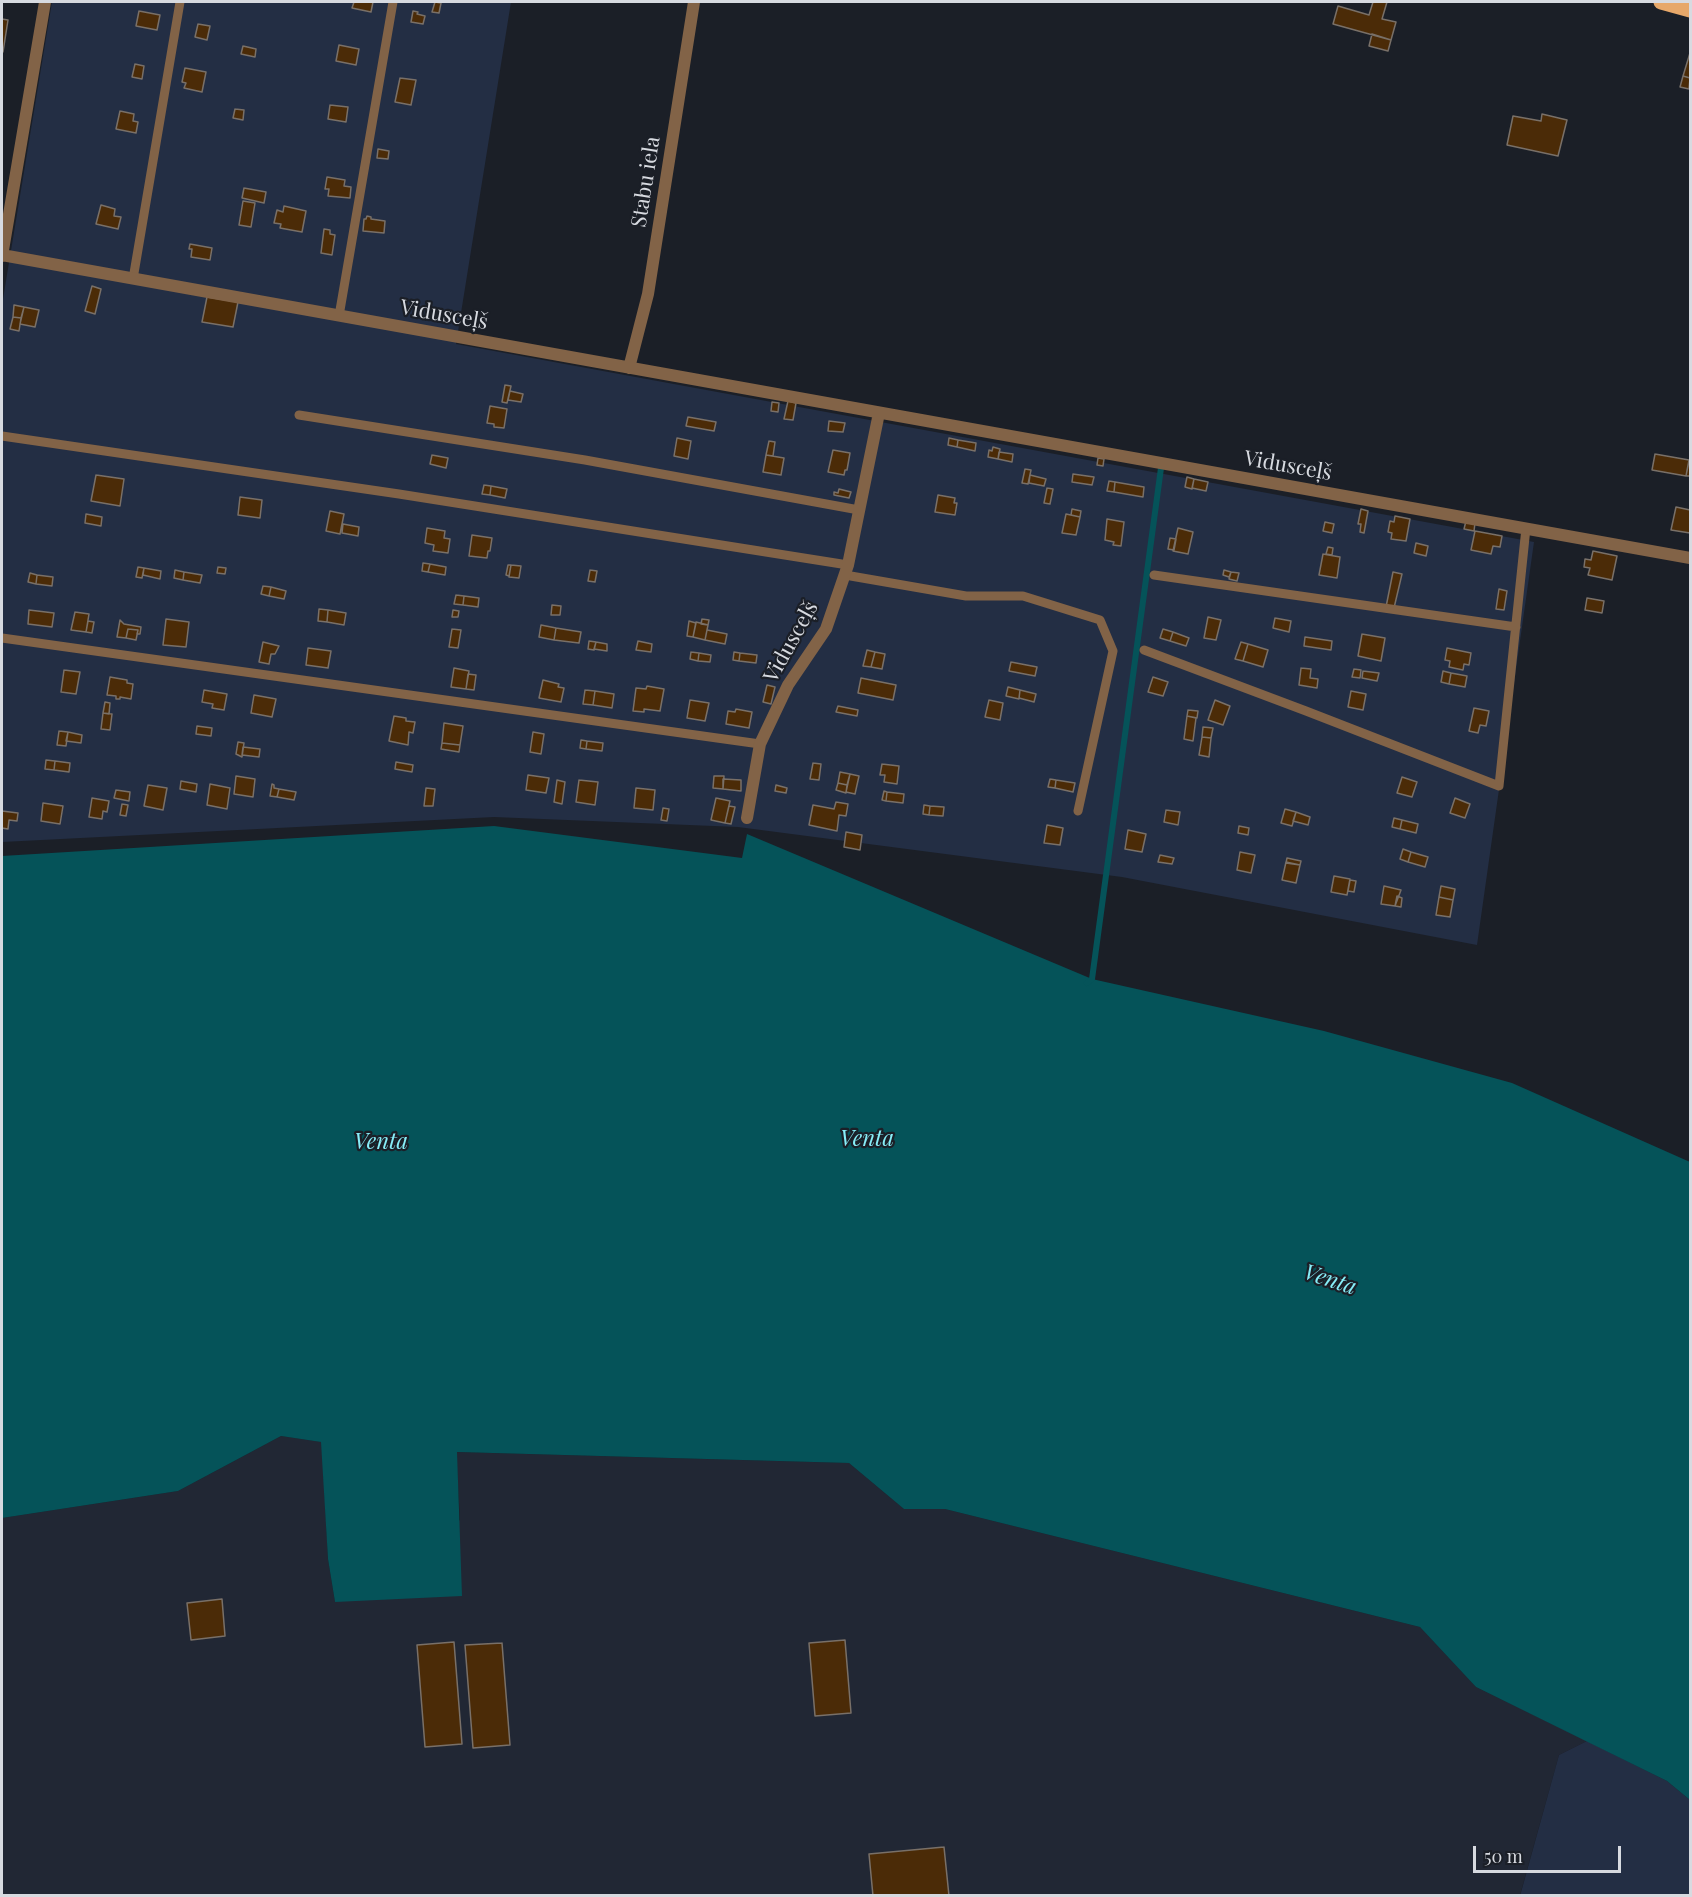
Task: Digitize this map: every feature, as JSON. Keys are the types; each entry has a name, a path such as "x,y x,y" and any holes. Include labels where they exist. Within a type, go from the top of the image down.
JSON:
{"main road":[{"path":"1661,2 1690,10"}],"street":[{"path":"2,256 4,230 45,2"},
{"name":"Stabu iela","path":"629,368 648,294 694,2"},
{"name":"Vidusceļš","path":"2,256 1690,558"},
{"name":"Vidusceļš","path":"747,818 760,744 788,685 826,629 846,570 879,412"}],"lane":[{"path":"133,279 180,2"},
{"path":"339,316 393,2"},
{"path":"299,415 585,460 859,510"},
{"path":"2,436 388,492 846,570 966,596 1023,596 1100,621 1113,651 1078,811"},
{"path":"1143,650 1499,786 1526,528"},
{"path":"1154,575 1516,627"},
{"path":"2,638 760,744"}],"shaded area":[{"path":"52,2 511,2 456,344 1534,542 1477,945 1122,877 738,827 494,817 2,842 2,305"},
{"path":"281,1436 322,1442 328,1559 335,1602 460,1520 456,1452 849,1463 904,1509 945,1509 1420,1627 1476,1687 1587,1741 1559,1755 1520,1895 2,1896 2,1518 178,1491"},
{"path":"1587,1741 1667,1781 1690,1800 1690,1895 1520,1896 1559,1755"}],"water":[{"name":"Venta","path":"494,826 742,858 747,834 1092,979 1324,1031 1512,1083 1690,1162 1690,1800 1667,1781 1476,1687 1420,1627 945,1509 904,1509 849,1463 457,1452 462,1596 335,1602 328,1559 321,1442 281,1436 178,1491 2,1518 2,856"}],"building":[{"path":"354,2 373,2 371,12 352,8"},
{"path":"435,2 441,3 439,13 432,12"},
{"path":"1373,2 1387,2 1382,19 1396,22 1391,40 1333,24 1338,6 1369,15"},
{"path":"139,11 160,15 157,30 136,26"},
{"path":"413,11 425,16 423,24 411,22"},
{"path":"2,19 8,20 3,52 2,52"},
{"path":"198,24 210,26 207,40 195,37"},
{"path":"1372,34 1391,40 1388,51 1369,46"},
{"path":"339,45 359,49 356,65 336,61"},
{"path":"243,46 256,49 255,57 241,54"},
{"path":"1690,53 1690,78 1683,76"},
{"path":"135,64 144,66 142,79 132,77"},
{"path":"185,68 206,72 202,92 184,88 186,83 182,82"},
{"path":"1683,76 1690,78 1689,89 1680,87"},
{"path":"400,78 416,80 411,105 395,102"},
{"path":"330,105 348,107 346,122 328,119"},
{"path":"235,109 244,110 243,120 233,118"},
{"path":"120,111 134,114 133,121 138,122 136,133 116,129"},
{"path":"1542,114 1567,120 1558,156 1507,145 1513,116 1541,121"},
{"path":"378,149 389,151 388,159 377,158"},
{"path":"327,177 345,180 344,186 351,187 350,198 328,196 329,189 325,189"},
{"path":"244,188 266,192 264,203 242,198"},
{"path":"243,201 255,203 251,227 239,225"},
{"path":"101,205 115,209 114,216 121,217 118,229 96,224"},
{"path":"284,206 306,211 302,232 280,228 281,224 274,223 277,210 283,212"},
{"path":"367,216 371,219 385,221 384,233 363,231 364,219"},
{"path":"324,229 330,230 330,234 335,235 332,255 321,253"},
{"path":"190,244 212,248 210,260 191,257"},
{"path":"92,286 101,289 95,314 85,311"},
{"path":"207,297 238,302 233,327 202,322"},
{"path":"14,305 24,307 21,318 13,317"},
{"path":"24,307 39,310 35,327 20,324"},
{"path":"13,317 21,318 19,331 10,329"},
{"path":"505,385 511,386 507,403 502,402"},
{"path":"510,391 523,394 521,402 508,400"},
{"path":"788,401 796,403 793,420 784,419"},
{"path":"772,402 779,403 778,412 771,411"},
{"path":"490,406 507,409 504,428 494,427 494,424 487,423"},
{"path":"688,417 716,422 714,431 686,426"},
{"path":"829,421 845,423 843,432 828,431"},
{"path":"677,438 691,441 688,459 674,456"},
{"path":"949,438 958,440 957,447 948,445"},
{"path":"958,440 976,443 975,451 957,447"},
{"path":"769,441 775,442 773,456 766,455"},
{"path":"993,447 1000,449 998,459 988,457 989,450 992,451"},
{"path":"833,450 850,453 844,475 828,472"},
{"path":"999,452 1013,454 1012,462 998,459"},
{"path":"1655,454 1689,460 1686,476 1652,470"},
{"path":"432,455 448,458 446,468 430,464"},
{"path":"766,455 784,458 781,475 763,472"},
{"path":"1098,458 1104,459 1103,466 1097,465"},
{"path":"1689,461 1690,476 1686,476"},
{"path":"1025,469 1031,470 1028,484 1022,483"},
{"path":"1073,474 1094,477 1092,485 1072,482"},
{"path":"96,475 124,479 120,506 91,501"},
{"path":"1030,475 1046,479 1044,486 1029,483"},
{"path":"1187,477 1194,479 1192,489 1185,487"},
{"path":"1194,479 1208,482 1206,491 1192,488"},
{"path":"1109,481 1115,482 1114,492 1107,491"},
{"path":"1115,482 1144,487 1143,497 1114,492"},
{"path":"484,485 491,486 490,495 482,494"},
{"path":"491,486 507,489 505,498 490,495"},
{"path":"1047,488 1053,489 1050,504 1044,503"},
{"path":"839,489 851,492 849,498 834,495 834,492 838,493"},
{"path":"938,495 955,498 954,503 957,503 955,515 935,512"},
{"path":"240,497 262,500 260,518 238,515"},
{"path":"1676,507 1690,510 1690,533 1671,530"},
{"path":"1072,509 1081,511 1080,517 1071,515"},
{"path":"1361,509 1368,511 1364,533 1360,532 1361,524 1358,524"},
{"path":"330,511 344,514 340,534 326,531"},
{"path":"86,514 102,517 101,526 85,523"},
{"path":"1066,514 1080,517 1076,535 1062,533"},
{"path":"1395,516 1410,519 1406,541 1391,539 1392,533 1388,532 1390,521 1394,522"},
{"path":"1107,519 1124,522 1121,546 1113,545 1114,542 1105,540"},
{"path":"1466,521 1475,523 1474,531 1464,529"},
{"path":"1325,522 1334,524 1332,533 1323,531"},
{"path":"343,524 359,527 358,536 342,533"},
{"path":"427,528 445,531 444,538 450,539 448,553 433,551 434,545 425,543"},
{"path":"1178,528 1193,532 1188,554 1173,551"},
{"path":"1475,531 1502,536 1500,547 1493,546 1491,554 1471,550"},
{"path":"472,535 492,538 487,558 469,556"},
{"path":"1170,538 1176,539 1174,550 1168,549"},
{"path":"1416,543 1428,546 1426,556 1414,553"},
{"path":"1328,547 1333,548 1332,555 1326,554"},
{"path":"1593,551 1617,556 1612,580 1588,575 1590,568 1584,567 1585,559 1591,560"},
{"path":"1323,554 1340,557 1337,578 1319,575"},
{"path":"423,563 430,564 428,572 422,571"},
{"path":"430,564 446,567 445,575 428,572"},
{"path":"508,565 511,565 509,576 506,575"},
{"path":"511,565 521,566 519,578 509,577"},
{"path":"138,567 144,568 142,578 136,577"},
{"path":"218,567 226,568 225,574 217,573"},
{"path":"144,568 161,571 160,579 143,575"},
{"path":"175,570 184,572 183,580 174,578"},
{"path":"590,570 597,571 595,582 588,581"},
{"path":"1224,570 1231,572 1229,577 1223,575"},
{"path":"184,572 202,575 200,583 183,580"},
{"path":"1231,572 1239,573 1237,581 1229,579"},
{"path":"1393,572 1402,574 1394,608 1386,607"},
{"path":"30,573 37,575 36,584 28,582"},
{"path":"37,575 53,577 52,586 36,584"},
{"path":"263,586 271,587 269,596 261,594"},
{"path":"271,587 286,591 284,599 269,596"},
{"path":"1499,589 1507,591 1504,610 1496,609"},
{"path":"456,595 464,596 463,605 454,604"},
{"path":"464,596 479,598 478,607 463,605"},
{"path":"1587,598 1604,601 1602,613 1585,610"},
{"path":"552,605 561,606 560,615 551,615"},
{"path":"319,609 328,610 327,622 318,621"},
{"path":"29,610 54,613 52,627 28,624"},
{"path":"328,610 346,613 344,625 327,622"},
{"path":"453,610 459,611 458,617 452,617"},
{"path":"75,612 89,614 86,632 71,630"},
{"path":"1208,617 1221,620 1216,640 1204,638"},
{"path":"1275,618 1291,621 1289,632 1273,628"},
{"path":"166,619 189,622 186,647 163,645"},
{"path":"702,619 709,620 708,625 701,624"},
{"path":"120,620 124,624 141,627 140,634 137,634 138,630 128,629 126,638 117,637"},
{"path":"88,621 94,622 92,633 86,632"},
{"path":"689,621 696,623 693,637 687,636"},
{"path":"696,622 708,625 705,640 693,637"},
{"path":"541,625 556,628 554,640 539,637"},
{"path":"556,628 581,632 579,643 554,640"},
{"path":"128,629 138,630 136,640 126,638"},
{"path":"452,629 461,630 458,648 449,647"},
{"path":"1163,629 1173,632 1170,641 1160,638"},
{"path":"707,630 727,634 725,644 705,640"},
{"path":"1173,632 1189,638 1186,646 1170,641"},
{"path":"1362,634 1385,638 1381,661 1358,656"},
{"path":"1305,637 1332,641 1331,650 1304,646"},
{"path":"589,641 596,642 594,650 588,649"},
{"path":"638,641 652,644 651,652 636,650"},
{"path":"263,642 279,646 275,654 271,654 269,664 259,662"},
{"path":"596,642 607,644 607,651 594,649"},
{"path":"1241,642 1248,644 1243,661 1235,659"},
{"path":"1248,644 1268,650 1263,667 1243,661"},
{"path":"308,648 331,651 328,668 306,665"},
{"path":"1447,648 1471,653 1469,665 1464,664 1463,670 1449,667 1450,661 1445,660"},
{"path":"867,650 875,652 871,667 863,666"},
{"path":"691,652 699,653 698,661 690,659"},
{"path":"734,652 740,653 739,661 733,660"},
{"path":"875,652 885,654 882,669 871,667"},
{"path":"699,653 711,655 710,662 698,661"},
{"path":"740,653 757,655 756,663 739,661"},
{"path":"1011,662 1037,667 1035,676 1009,671"},
{"path":"454,668 469,671 466,689 451,687"},
{"path":"1301,668 1311,669 1310,678 1318,679 1317,688 1299,685"},
{"path":"1354,669 1361,670 1360,678 1352,677"},
{"path":"64,670 80,672 76,694 61,692"},
{"path":"1363,671 1379,673 1377,681 1362,678"},
{"path":"1443,671 1451,673 1449,684 1441,682"},
{"path":"1451,673 1467,676 1465,687 1449,684"},
{"path":"468,674 476,675 474,690 466,689"},
{"path":"110,677 127,680 127,683 133,684 131,699 120,697 116,699 116,696 107,695"},
{"path":"1153,677 1168,682 1163,696 1148,692"},
{"path":"861,678 896,685 893,700 858,693"},
{"path":"543,680 559,684 558,687 564,688 561,702 539,698"},
{"path":"767,685 775,687 771,704 763,702"},
{"path":"647,686 664,689 660,711 644,709 644,712 633,711 636,688 646,689"},
{"path":"1008,687 1020,690 1019,699 1006,696"},
{"path":"204,690 227,694 224,710 212,708 213,704 202,702"},
{"path":"585,690 595,691 593,705 583,704"},
{"path":"1020,690 1036,694 1034,702 1019,698"},
{"path":"595,691 614,694 612,708 593,705"},
{"path":"1351,691 1366,694 1363,710 1348,707"},
{"path":"254,695 276,699 272,717 251,713"},
{"path":"690,700 709,703 705,721 687,718"},
{"path":"989,700 1003,703 1000,720 985,717"},
{"path":"1215,700 1230,706 1223,725 1208,720"},
{"path":"105,702 110,703 109,714 103,713"},
{"path":"838,706 858,710 857,716 836,712"},
{"path":"1474,708 1489,711 1486,726 1480,725 1478,733 1469,731"},
{"path":"736,709 752,712 749,728 726,724 728,711 735,712"},
{"path":"1188,710 1198,711 1197,718 1187,716"},
{"path":"103,713 112,714 110,730 101,729"},
{"path":"394,716 415,722 413,733 409,732 408,745 389,741"},
{"path":"1187,716 1196,718 1193,741 1184,739"},
{"path":"444,723 463,726 460,745 442,743"},
{"path":"197,726 212,728 211,736 196,734"},
{"path":"1203,727 1213,728 1211,738 1202,737"},
{"path":"59,731 68,732 66,746 57,745"},
{"path":"68,732 82,735 81,743 66,741"},
{"path":"533,732 544,734 541,754 530,752"},
{"path":"1202,737 1211,738 1209,757 1199,755"},
{"path":"581,740 587,741 586,749 580,748"},
{"path":"587,741 603,743 602,751 586,749"},
{"path":"238,742 244,743 242,757 236,754"},
{"path":"442,743 460,745 459,752 441,749"},
{"path":"243,747 260,749 259,757 242,755"},
{"path":"46,760 55,761 54,770 45,769"},
{"path":"55,761 70,763 69,772 54,770"},
{"path":"396,762 413,765 412,772 395,769"},
{"path":"813,763 821,764 819,780 810,779"},
{"path":"882,764 899,766 897,784 884,782 885,775 880,775"},
{"path":"840,772 850,774 847,785 838,783"},
{"path":"850,774 859,776 855,794 846,792"},
{"path":"528,775 549,778 546,793 526,790"},
{"path":"236,776 255,779 253,797 234,794"},
{"path":"714,776 724,776 723,789 713,788"},
{"path":"1402,777 1417,782 1412,797 1397,793"},
{"path":"723,779 741,780 741,791 723,789"},
{"path":"1050,779 1056,780 1055,788 1048,787"},
{"path":"557,780 565,782 562,804 554,802"},
{"path":"579,780 598,782 595,805 576,802"},
{"path":"1056,780 1075,783 1073,792 1055,788"},
{"path":"181,781 197,784 196,792 180,789"},
{"path":"838,783 847,785 846,793 836,790"},
{"path":"210,784 230,788 227,809 207,805"},
{"path":"272,784 274,788 279,789 277,797 270,796"},
{"path":"148,785 167,788 163,810 144,806"},
{"path":"776,785 787,788 786,793 775,791"},
{"path":"426,788 435,789 433,806 424,806"},
{"path":"636,788 655,790 653,810 634,808"},
{"path":"279,789 296,792 294,800 277,797"},
{"path":"116,790 130,792 129,801 114,798"},
{"path":"884,791 887,792 886,801 882,800"},
{"path":"887,792 904,794 903,803 886,801"},
{"path":"92,798 109,801 107,812 103,811 102,819 89,817"},
{"path":"716,798 730,801 725,823 711,820"},
{"path":"1455,798 1470,804 1465,818 1450,813"},
{"path":"836,802 848,804 846,816 839,815 837,831 809,825 813,805 834,809"},
{"path":"43,803 63,806 60,824 41,821"},
{"path":"122,804 128,805 126,816 120,815"},
{"path":"924,805 930,806 929,815 923,814"},
{"path":"729,806 735,807 731,824 725,823"},
{"path":"930,806 944,807 943,816 929,815"},
{"path":"663,808 669,809 667,821 661,820"},
{"path":"1285,809 1296,812 1292,826 1281,823"},
{"path":"1166,810 1180,812 1178,825 1164,822"},
{"path":"2,811 18,813 17,821 9,820 8,829 2,828"},
{"path":"1296,812 1310,817 1308,825 1293,821"},
{"path":"1394,818 1402,820 1400,829 1392,827"},
{"path":"1402,820 1418,824 1416,833 1400,829"},
{"path":"1047,825 1063,828 1060,845 1044,843"},
{"path":"1239,826 1249,828 1248,835 1238,833"},
{"path":"1128,830 1146,834 1142,852 1125,849"},
{"path":"846,832 862,835 860,850 844,847"},
{"path":"1403,849 1411,852 1408,862 1400,859"},
{"path":"1240,852 1255,855 1251,873 1237,870"},
{"path":"1411,852 1428,857 1425,867 1408,862"},
{"path":"1160,855 1174,858 1172,864 1158,862"},
{"path":"1287,858 1301,861 1300,865 1286,863"},
{"path":"1286,862 1300,865 1296,883 1282,880"},
{"path":"1334,876 1350,879 1347,895 1331,892"},
{"path":"1350,880 1356,881 1354,892 1348,891"},
{"path":"1384,886 1401,890 1395,906 1381,904"},
{"path":"1441,886 1455,889 1453,900 1439,897"},
{"path":"1397,896 1402,898 1401,907 1395,906"},
{"path":"1439,897 1453,900 1450,917 1436,915"},
{"path":"222,1599 225,1636 191,1640 187,1603"},
{"path":"845,1640 851,1713 815,1716 809,1643"},
{"path":"454,1642 462,1744 425,1747 417,1645"},
{"path":"502,1643 510,1745 473,1748 465,1645"},
{"path":"944,1847 949,1896 873,1896 869,1854"}],"waterway":[{"path":"1087,983 1092,979 1161,468"}]}
